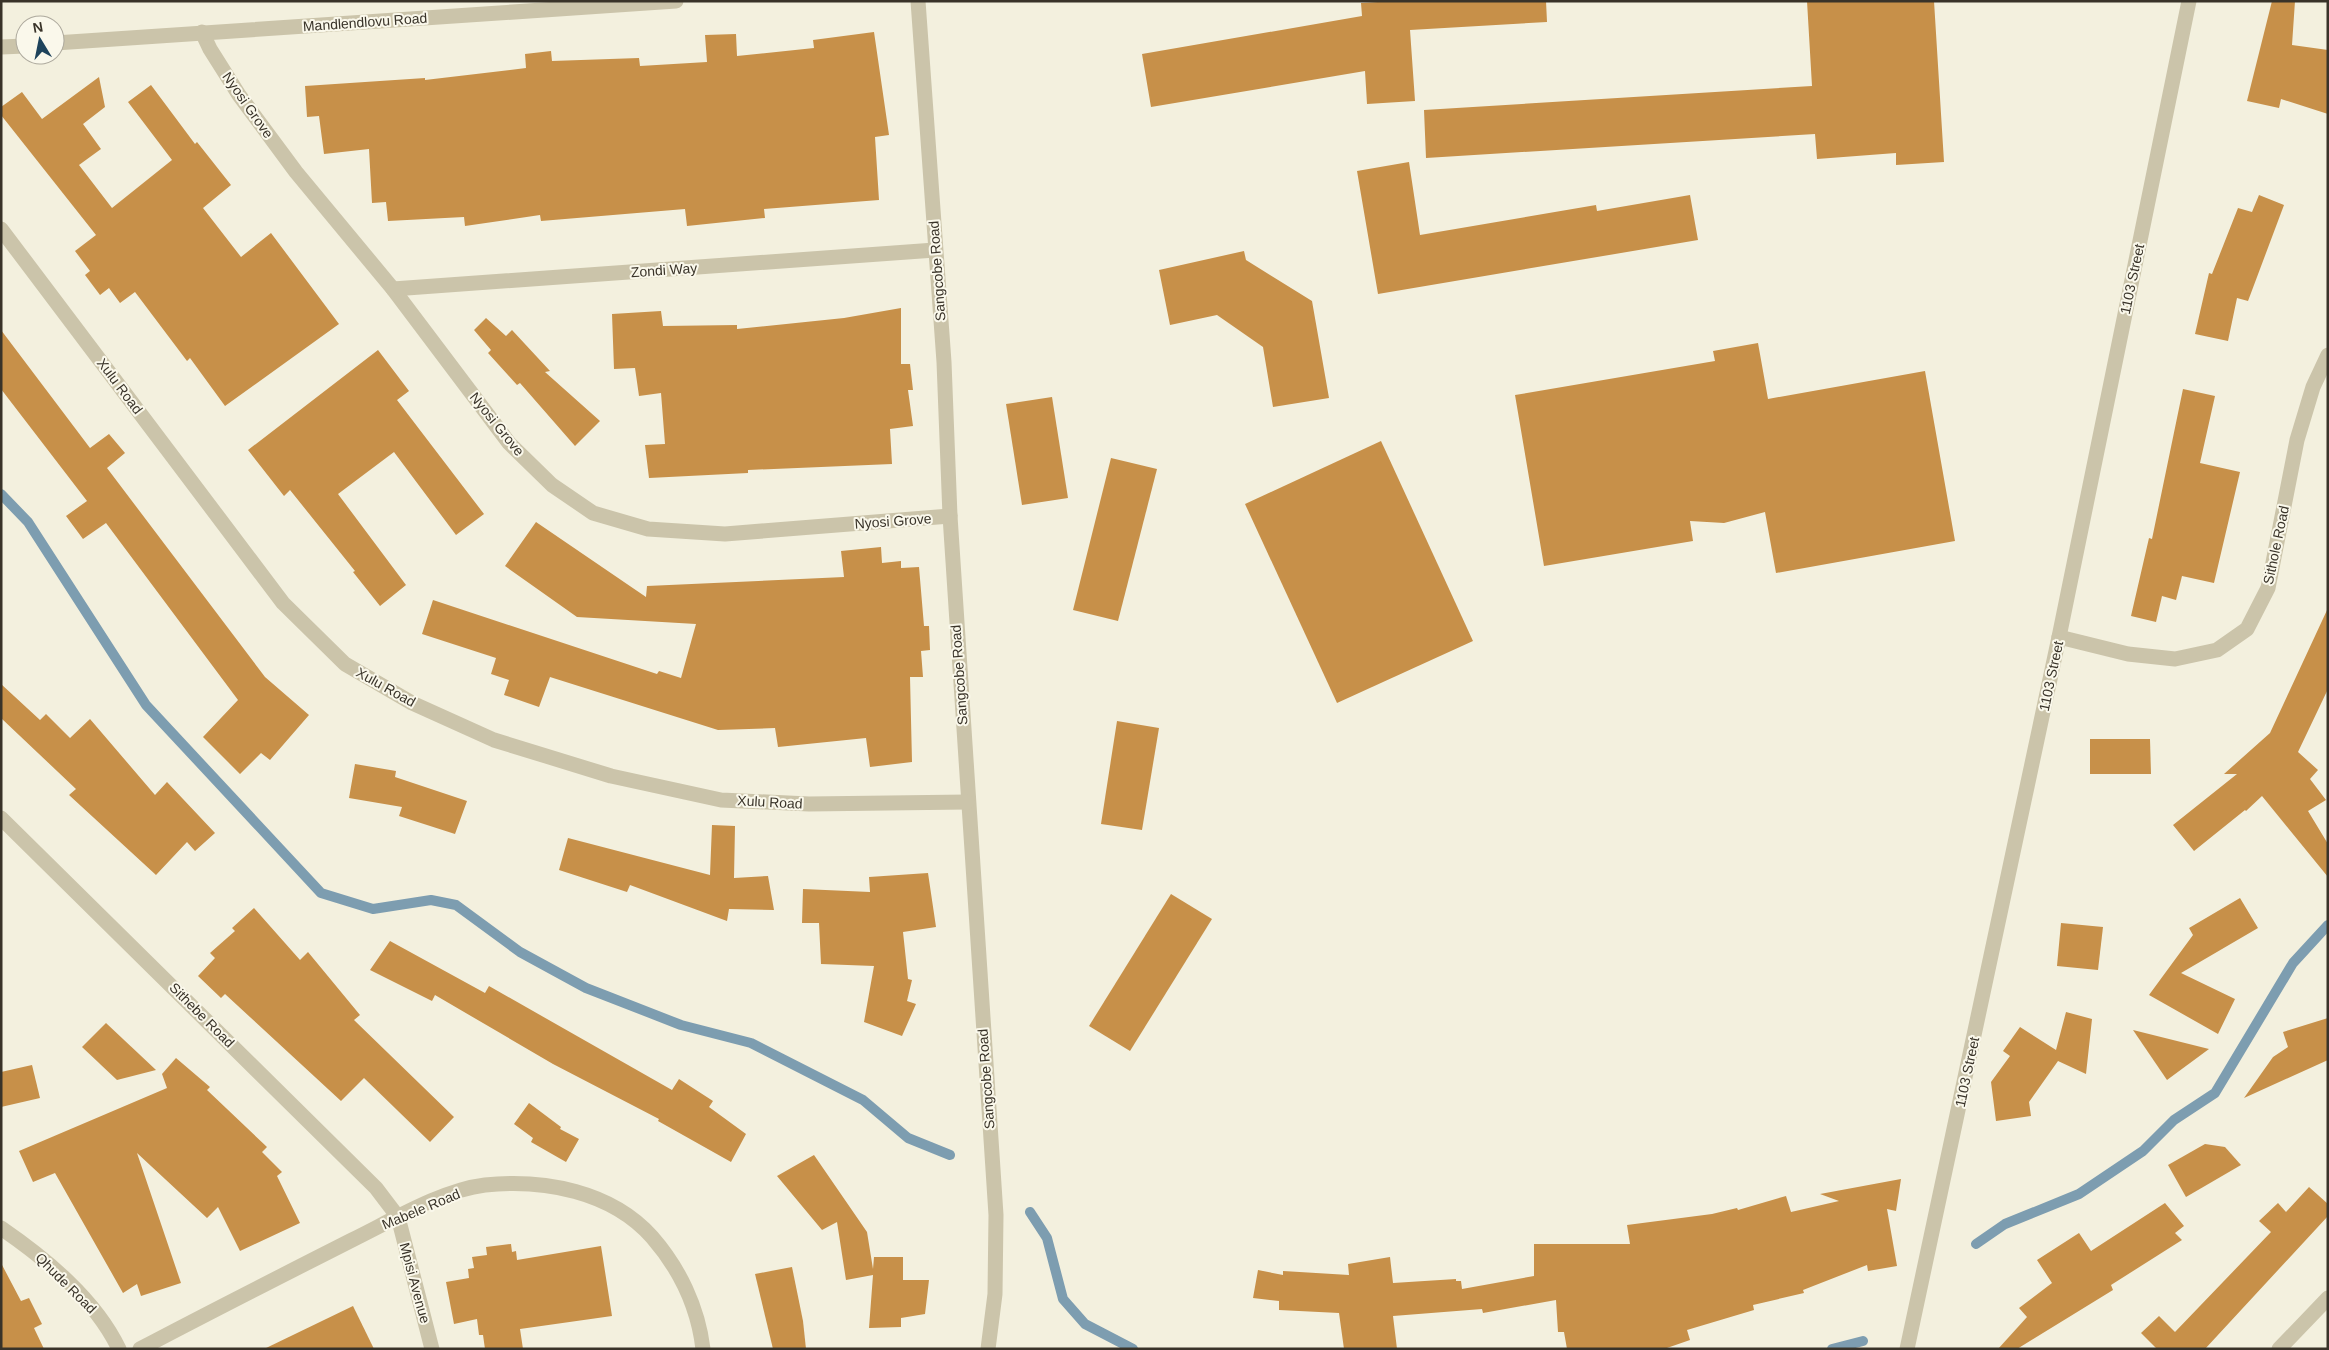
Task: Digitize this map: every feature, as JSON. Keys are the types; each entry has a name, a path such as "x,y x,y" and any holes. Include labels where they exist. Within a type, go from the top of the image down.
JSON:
{"street":[{"name":"Mandlendlovu Road","path":"65,42 676,1"},
{"name":"Sangcobe Road","path":"918,1 944,362 950,516 967,802 996,1215 995,1294 988,1349"},
{"name":"1103 Street","path":"1907,1349 2059,637 2189,1"},
{"name":"Nyosi Grove","path":"202,32 210,49 250,110 296,172 393,289 509,443 552,486 593,512 648,529 725,534 950,516"},
{"path":"1,47 15,46"},
{"name":"Xulu Road","path":"1,229 284,603 345,664 412,703 494,740 611,776 721,800 809,804 967,802"},
{"name":"Zondi Way","path":"393,289 935,250"},
{"name":"Sithole Road","path":"2059,637 2128,654 2175,659 2217,650 2247,629 2268,588 2297,440 2313,387 2328,355"},
{"name":"Sithebe Road","path":"1,818 357,1168 376,1188 398,1217"},
{"name":"Mabele Road","path":"140,1349 398,1217 447,1196 484,1185 534,1184 573,1189 609,1205 641,1226 667,1255 686,1287 701,1330 703,1349"},
{"name":"Mpisi Avenue","path":"398,1217 432,1349"},
{"name":"Qhude Road","path":"1,1228 32,1249 77,1292 109,1327 119,1349"},
{"path":"2279,1349 2328,1298"}],"building":[{"path":"1394,1 1546,1 1547,22 1410,30 1415,101 1367,104 1365,71 1151,107 1142,54 1362,16 1361,3"},
{"path":"1807,1 1934,1 1944,162 1896,165 1896,153 1817,159 1815,134 1426,158 1424,110 1812,86"},
{"path":"2272,1 2295,1 2292,45 2328,50 2328,114 2281,99 2279,108 2247,101"},
{"path":"874,32 889,135 875,137 879,200 764,209 765,218 687,226 685,209 541,221 540,215 465,226 464,217 388,221 386,202 372,203 369,149 324,154 319,116 307,117 305,86 425,78 425,80 526,68 525,54 551,51 552,61 639,58 640,66 707,62 705,35 736,34 737,56 814,48 813,40"},
{"path":"99,77 105,107 83,124 101,149 79,165 112,208 172,160 128,102 151,85 195,144 197,142 231,185 203,208 241,257 271,233 339,324 225,406 190,358 187,361 135,292 120,303 109,288 100,295 85,275 90,271 75,251 96,235 1,115 1,107 22,92 42,119"},
{"path":"1409,162 1420,235 1596,205 1597,211 1690,195 1698,240 1378,294 1357,171"},
{"path":"2259,195 2284,205 2248,301 2237,298 2228,341 2195,334 2209,273 2212,274 2238,208 2252,212"},
{"path":"1244,251 1246,260 1312,301 1329,398 1273,407 1263,347 1217,315 1170,325 1159,270"},
{"path":"901,308 901,364 910,364 913,390 908,390 913,426 890,429 892,464 748,470 748,473 649,478 645,445 665,444 661,393 639,396 635,368 614,369 612,314 661,311 663,326 737,325 737,329 844,318"},
{"path":"486,318 506,336 512,330 550,371 545,372 600,421 575,446 520,383 517,385 488,353 491,350 474,330"},
{"path":"1,330 90,448 109,434 125,453 107,468 265,677 309,715 270,760 261,753 240,774 203,737 238,700 106,523 83,539 66,516 87,501 1,389"},
{"path":"1758,343 1768,399 1925,371 1955,541 1776,573 1765,512 1724,523 1690,521 1693,541 1544,566 1515,395 1715,361 1713,351"},
{"path":"378,350 409,391 397,400 484,514 456,535 394,452 338,494 406,585 380,606 353,572 355,571 290,490 284,496 248,450"},
{"path":"2183,389 2215,396 2200,463 2240,472 2214,583 2182,576 2176,600 2162,596 2156,622 2131,616 2149,538 2152,539"},
{"path":"1052,397 1068,498 1022,505 1006,404"},
{"path":"1381,441 1473,641 1337,703 1245,504"},
{"path":"1111,458 1157,469 1118,621 1073,610"},
{"path":"536,522 646,597 647,586 844,577 841,551 881,547 882,563 901,561 901,568 919,567 924,626 929,626 930,650 921,651 923,677 910,677 912,762 870,767 866,738 778,747 775,728 718,730 550,677 539,707 504,695 509,680 491,674 496,658 422,634 433,600 657,674 659,671 681,678 696,624 577,617 505,566"},
{"path":"2328,608 2328,689 2298,752 2318,770 2310,779 2326,800 2308,811 2328,844 2328,877 2262,796 2246,811 2194,851 2173,825 2237,774 2224,774 2270,733"},
{"path":"1,684 40,720 46,714 70,738 90,719 155,795 167,782 215,833 195,851 187,842 156,875 69,795 76,789 1,718"},
{"path":"1117,721 1159,728 1142,830 1101,824"},
{"path":"2090,739 2150,739 2151,774 2090,774"},
{"path":"355,764 396,771 395,777 467,801 455,834 399,816 402,807 349,798"},
{"path":"712,825 735,826 734,878 768,876 774,910 729,909 727,921 630,885 627,892 559,870 568,838 710,875"},
{"path":"928,873 936,927 903,932 908,979 912,980 907,1001 916,1004 902,1036 864,1022 874,966 821,964 819,923 802,923 803,889 870,892 869,877"},
{"path":"1171,894 1212,919 1130,1051 1089,1026"},
{"path":"2240,898 2258,928 2181,973 2235,999 2218,1034 2149,995 2193,935 2189,928"},
{"path":"254,908 300,960 308,952 360,1015 354,1020 454,1117 430,1142 364,1078 341,1101 225,994 221,998 198,976 215,958 210,953 235,931 232,928"},
{"path":"2061,923 2103,927 2098,970 2057,966"},
{"path":"390,941 485,993 489,986 672,1090 679,1079 713,1101 709,1107 746,1134 731,1162 658,1121 659,1119 553,1064 435,995 432,1001 370,970"},
{"path":"2066,1012 2092,1019 2086,1074 2058,1061 2029,1102 2031,1116 1996,1121 1991,1082 2010,1056 2003,1051 2020,1027 2056,1050"},
{"path":"2328,1018 2328,1060 2244,1098 2273,1057 2288,1047 2283,1032"},
{"path":"106,1023 156,1070 117,1080 82,1047"},
{"path":"2133,1030 2209,1049 2167,1080"},
{"path":"176,1058 210,1087 207,1090 267,1147 262,1152 282,1172 277,1176 300,1223 240,1251 218,1207 207,1218 137,1153 181,1283 141,1296 137,1284 123,1293 55,1173 33,1182 19,1151 167,1088 162,1074"},
{"path":"32,1065 40,1098 1,1107 1,1072"},
{"path":"529,1103 561,1127 560,1129 579,1139 566,1162 531,1142 533,1138 514,1124"},
{"path":"2205,1144 2225,1147 2241,1165 2186,1197 2168,1165"},
{"path":"814,1155 867,1232 873,1269 874,1257 903,1257 903,1280 929,1280 925,1314 901,1318 901,1327 869,1328 873,1275 846,1280 837,1222 822,1230 777,1176"},
{"path":"1901,1179 1896,1211 1887,1209 1897,1266 1868,1271 1867,1265 1803,1290 1804,1293 1753,1305 1754,1310 1687,1330 1690,1340 1664,1349 1567,1349 1564,1332 1558,1332 1556,1300 1483,1313 1482,1309 1393,1316 1397,1349 1344,1349 1339,1313 1279,1310 1279,1301 1253,1298 1258,1270 1283,1275 1283,1271 1349,1275 1348,1264 1390,1257 1393,1283 1456,1279 1456,1281 1461,1281 1462,1289 1534,1276 1534,1244 1630,1244 1627,1225 1712,1214 1737,1208 1738,1210 1786,1196 1791,1212 1839,1201 1820,1194"},
{"path":"2309,1187 2328,1204 2328,1216 2205,1349 2157,1349 2141,1333 2159,1316 2175,1332 2271,1232 2259,1221 2278,1203 2286,1212"},
{"path":"2165,1203 2184,1226 2175,1233 2182,1240 2111,1285 2113,1290 2017,1349 1998,1349 2027,1317 2019,1308 2052,1283 2037,1260 2079,1233 2091,1251"},
{"path":"511,1244 512,1252 516,1251 517,1260 601,1246 612,1316 520,1329 523,1349 485,1349 483,1335 479,1335 477,1319 454,1324 446,1282 469,1278 468,1269 474,1268 472,1257 487,1255 486,1247"},
{"path":"1,1263 21,1301 29,1298 42,1324 34,1328 44,1349 1,1349"},
{"path":"792,1267 803,1321 806,1349 773,1349 755,1274"},
{"path":"353,1306 374,1349 264,1349"}],"waterway":[{"path":"1,494 28,522 146,705 321,893 373,909 431,900 456,905 520,952 586,988 681,1025 751,1043 863,1100 908,1138 950,1155"},
{"path":"1976,1244 2005,1224 2079,1194 2143,1151 2174,1120 2215,1093 2293,963 2328,925"},
{"path":"1030,1212 1047,1238 1063,1299 1085,1324 1133,1349"},
{"path":"1832,1349 1863,1341"}]}
